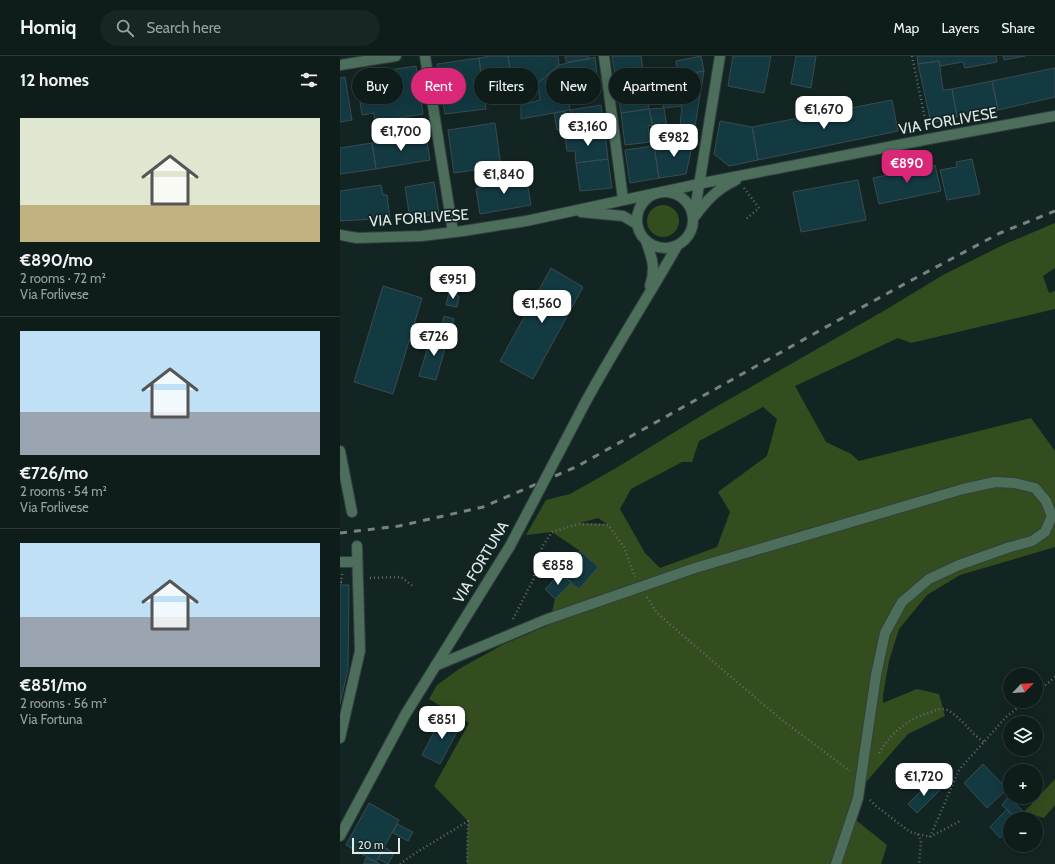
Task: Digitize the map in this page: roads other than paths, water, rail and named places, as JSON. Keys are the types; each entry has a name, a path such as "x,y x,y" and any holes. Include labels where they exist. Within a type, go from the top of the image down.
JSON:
{"street":[{"path":"340,65 396,56"},
{"path":"425,56 453,232"},
{"path":"604,56 623,199"},
{"path":"693,218 700,184 720,56"},
{"name":"VIA FORLIVESE","path":"340,235 357,238 421,236 526,221 623,199 1055,116"},
{"name":"VIA FORLIVESE","path":"693,218 707,199 727,184 753,174"},
{"name":"VIA FORLIVESE","path":"654,193 666,191 677,194 686,200 692,211 692,228 686,239 677,246"},
{"path":"654,193 640,205 637,214 637,224 640,233 646,241 654,246 665,248 677,246"},
{"name":"VIA FORLIVESE","path":"571,212 623,216 637,224"},
{"name":"VIA FORTUNA","path":"645,303 654,276 653,262 646,241"},
{"name":"VIA FORTUNA","path":"340,836 405,715 447,645 510,546 607,363 645,303 677,246"},
{"path":"340,451 352,512"},
{"path":"435,666 545,620 695,568 963,489 995,482 1014,483 1035,488 1046,501 1052,516 1045,532 1032,541 959,565 929,579 902,602 885,633 876,675 858,798 836,864"},
{"path":"340,738 360,651 357,546"},
{"path":"340,562 357,562"}],"railway":[{"path":"340,533 399,526 483,507 576,467 910,281 1000,233 1055,211"}]}
